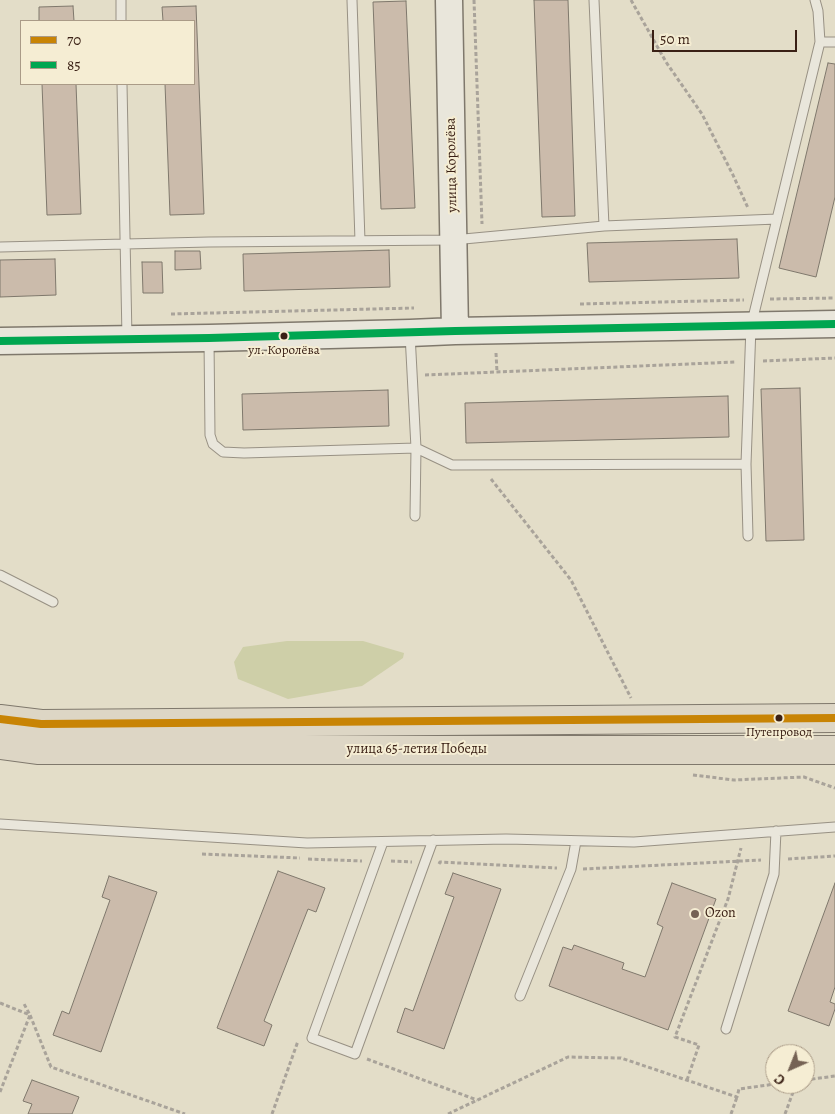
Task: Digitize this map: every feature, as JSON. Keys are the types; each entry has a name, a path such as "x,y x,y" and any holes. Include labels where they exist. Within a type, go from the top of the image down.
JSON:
{"main road":[{"name":"улица 65-летия Победы","path":"0,719 41,724 835,718"},
{"name":"улица 65-летия Победы","path":"0,745 39,750 835,750"}],"street":[{"name":"улица Королёва","path":"449,0 455,331"},
{"path":"0,341 835,324"}],"lane":[{"path":"120,0 121,20"},
{"path":"352,0 360,241"},
{"path":"594,0 604,226"},
{"path":"748,536 746,464 750,326 820,42 818,11 815,0"},
{"path":"820,42 835,42"},
{"path":"122,85 127,338"},
{"path":"0,248 125,244 453,240 604,226 777,219"},
{"path":"410,333 416,448 415,516"},
{"path":"209,338 210,436 213,444 223,452 416,448 452,465 746,464"},
{"path":"0,575 53,602"},
{"path":"0,824 307,843 506,839 634,842 835,827"},
{"path":"726,1029 774,874 776,832"},
{"path":"383,842 312,1038 355,1054 433,840"},
{"path":"520,996 570,869 576,841"}],"path":[{"path":"474,0 482,237"},
{"path":"631,0 666,62 702,114 733,174 753,220"},
{"path":"412,376 835,358"},
{"path":"479,465 571,580 633,701"},
{"path":"687,1080 699,1045 675,1037 728,899 745,834"},
{"path":"202,854 440,862"},
{"path":"23,1002 51,1067 185,1114"},
{"path":"0,1004 30,1015"},
{"path":"0,1092 30,1015"},
{"path":"448,1114 568,1057 621,1058 737,1097"},
{"path":"815,1079 835,1076"},
{"path":"731,1114 739,1089 765,1085"},
{"path":"785,1114 792,1094"}],"green space":[{"path":"287,641 363,641 404,653 403,658 362,686 288,699 238,679 234,662 243,647"}],"building":[{"path":"534,0 568,0 575,216 542,217"},
{"path":"406,1 415,208 381,209 373,2"},
{"path":"73,6 74,20 39,20 39,7"},
{"path":"196,6 204,214 170,215 165,85 195,85 195,20 163,20 162,7"},
{"path":"828,63 835,64 835,197 816,277 779,268"},
{"path":"42,85 76,85 81,214 47,215"},
{"path":"737,239 739,278 589,282 587,243"},
{"path":"389,250 390,287 244,291 243,254"},
{"path":"175,251 200,251 201,269 175,270"},
{"path":"55,259 56,295 0,297 0,260"},
{"path":"142,262 162,262 163,293 143,293"},
{"path":"800,388 804,540 766,541 761,389"},
{"path":"388,390 389,426 243,430 242,394"},
{"path":"728,396 729,437 466,443 465,403"},
{"path":"278,871 325,888 316,912 308,909 264,1021 272,1025 264,1046 217,1028"},
{"path":"453,873 501,889 444,1049 397,1032 405,1008 413,1011 454,897 445,894"},
{"path":"109,876 157,892 101,1052 53,1035 62,1011 69,1014 110,900 102,897"},
{"path":"672,883 716,899 668,1030 549,986 563,947 572,950 574,945 624,963 622,969 645,977 663,927 657,924"},
{"path":"835,883 835,987 830,1002 835,1004 835,1009 829,1026 788,1011"},
{"path":"32,1080 79,1097 72,1114 28,1114 32,1104 23,1101"}],"transit line":[{"name":"85","path":"0,341 835,324"},
{"name":"70","path":"0,719 41,724 835,718"}],"place":[{"name":"ул. Королёва","path":"284,336"},
{"name":"Путепровод","path":"779,718"},
{"name":"Ozon","path":"695,914"}]}
